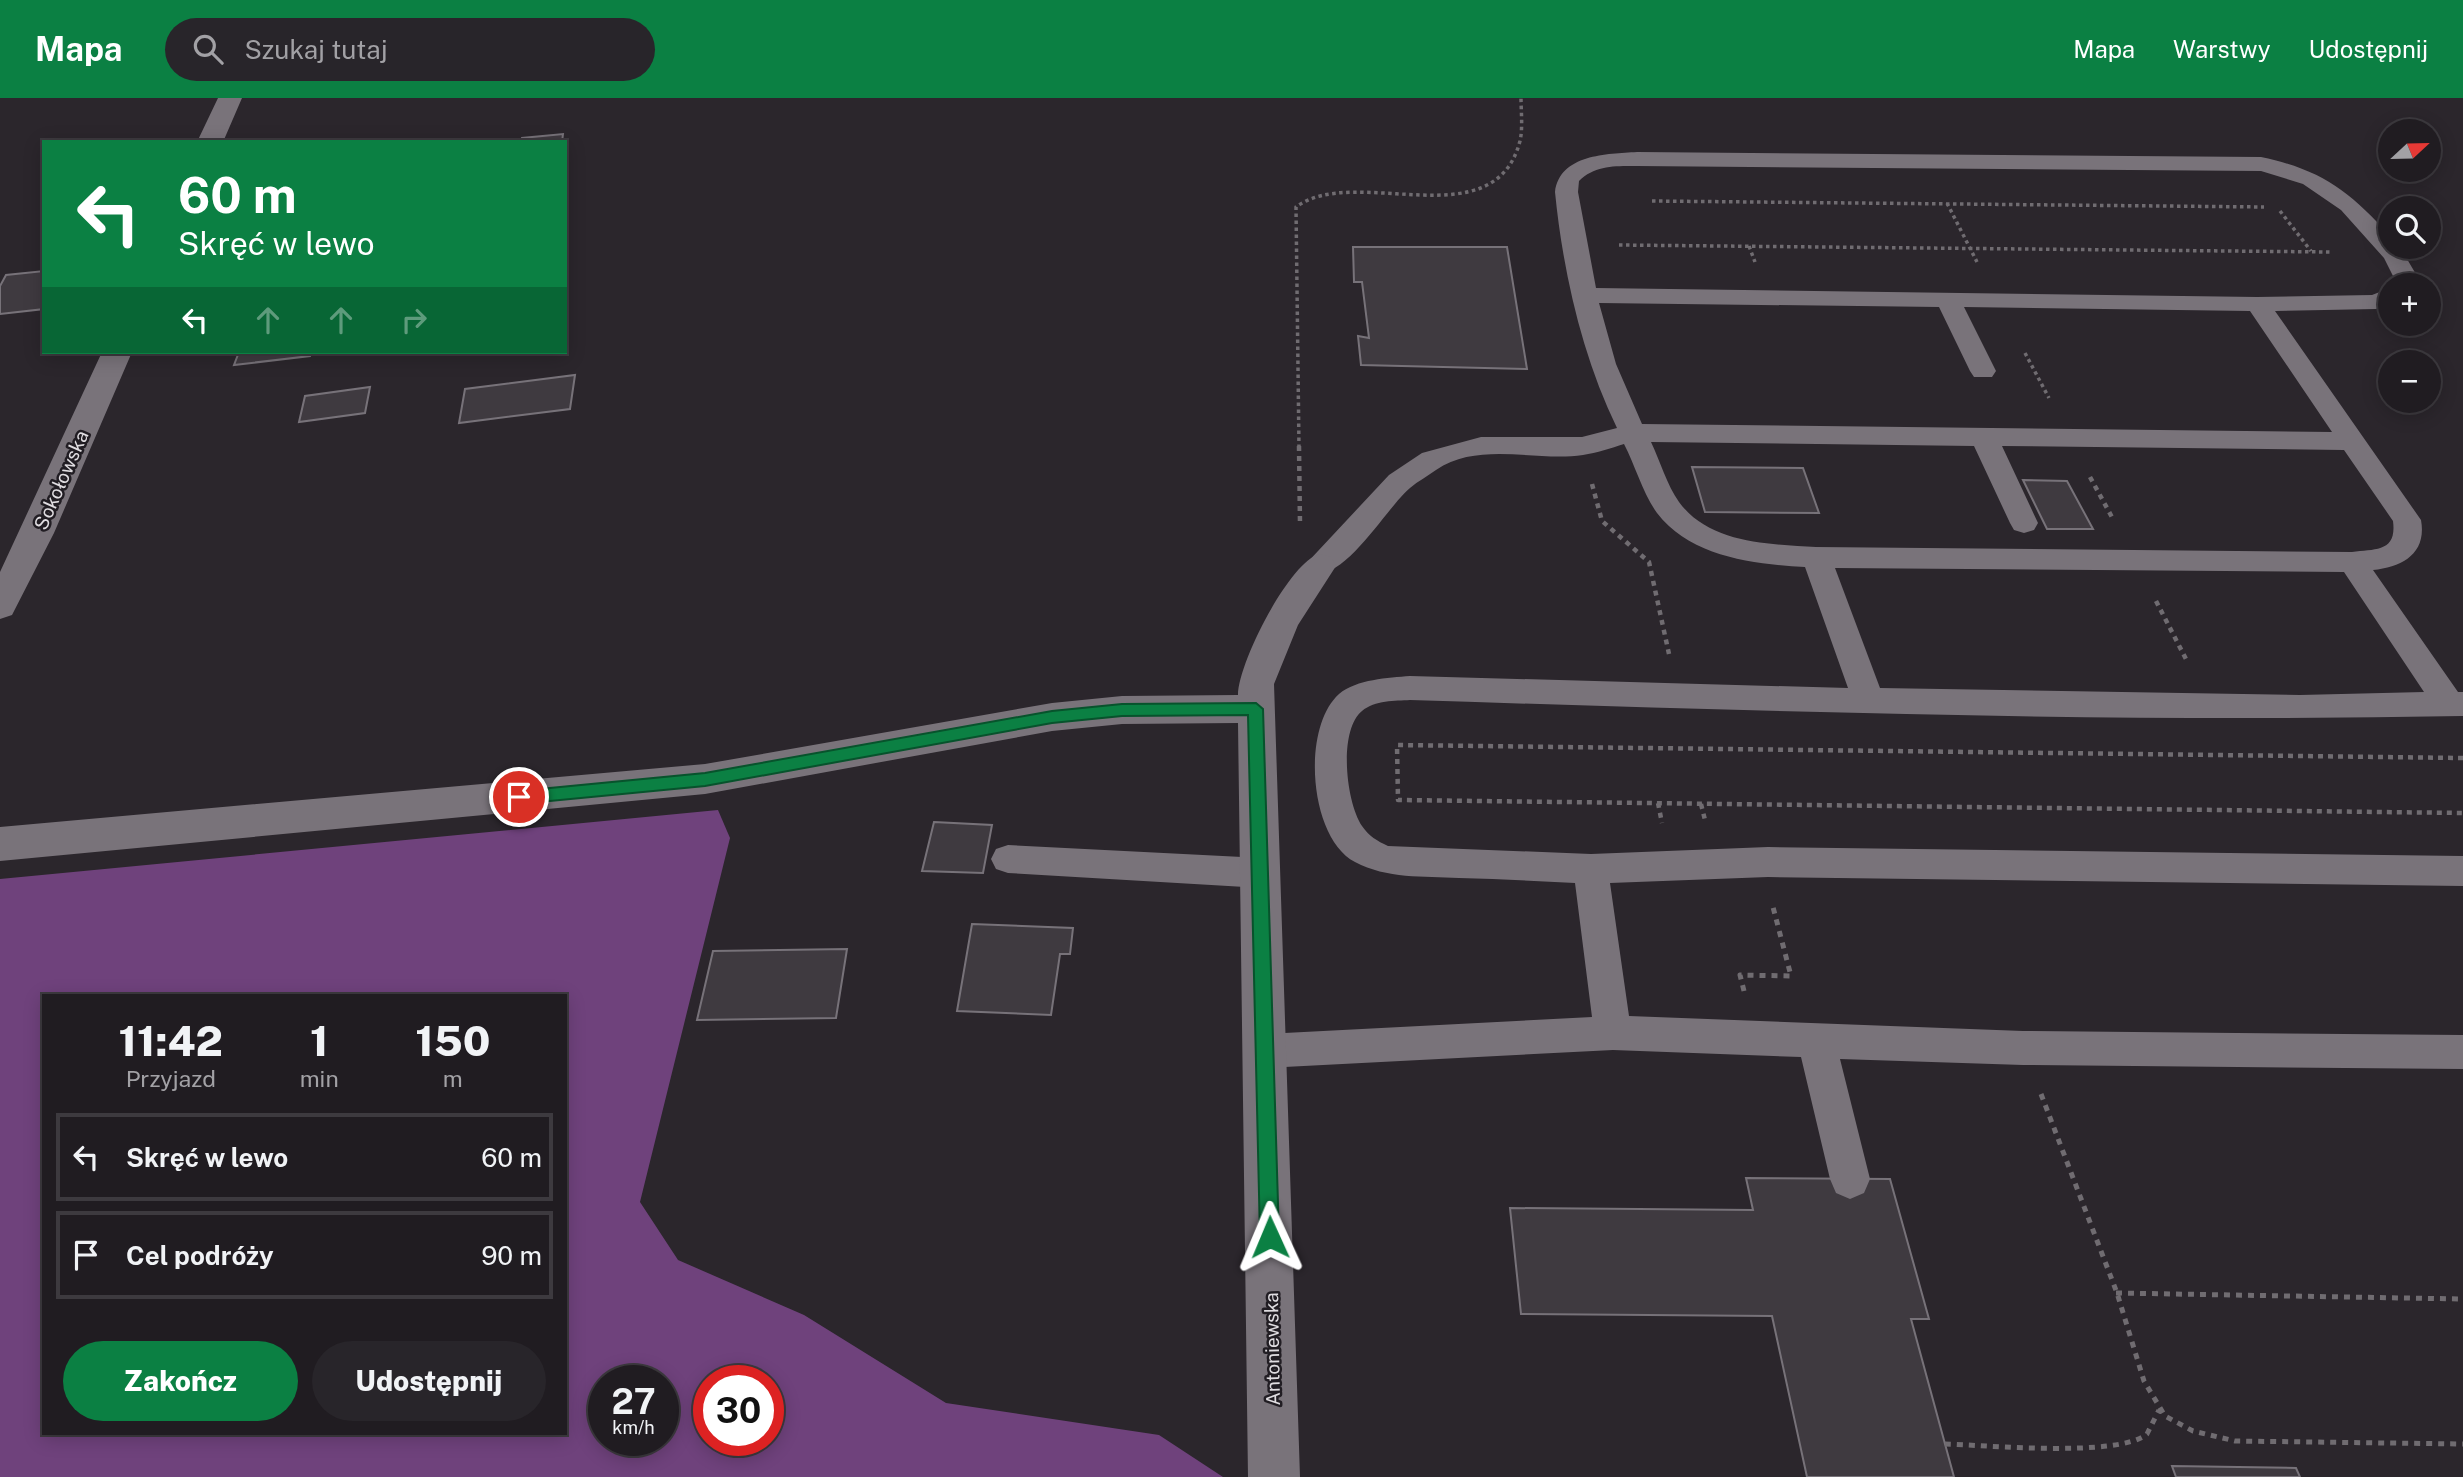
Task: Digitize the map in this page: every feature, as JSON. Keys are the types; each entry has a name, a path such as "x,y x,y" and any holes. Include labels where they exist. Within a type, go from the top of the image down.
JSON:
{"street":[{"path":"211,140 230,98"},
{"name":"Sokołowska","path":"0,606 37,533 116,354"},
{"name":"Antoniewska","path":"1274,1477 1256,684 1265,652 1284,615 1319,566"},
{"path":"0,844 705,779 1052,717 1122,710 1256,709"}],"lane":[{"path":"2257,304 2407,520 2409,533 2404,548 2388,558 2352,562 1816,557 1757,554 1702,537 1682,523 1667,506 1603,365 1574,244 1565,190 1577,171 1610,161 2261,164 2302,174 2343,197 2399,262 2404,273"},
{"path":"1587,295 2257,304 2378,301"},
{"path":"1948,300 1983,371"},
{"path":"1319,566 1350,538 1399,482 1432,460 1481,446 1582,446 1633,433 2351,441"},
{"path":"1984,437 2024,523"},
{"path":"1816,557 1868,698"},
{"path":"2352,562 2456,704"},
{"path":"2456,704 2300,706 1410,688 1376,691 1351,701 1337,716 1332,736 1334,796 1343,824 1357,845 1386,860 1426,864 1591,869 1768,862 1878,862 2463,871"},
{"path":"1008,859 1262,873"},
{"path":"1591,869 1614,1033"},
{"path":"1266,1051 1614,1033 2023,1048 2463,1052"},
{"path":"1817,1042 1850,1179"}],"path":[{"path":"1319,566 1308,558 1300,546 1296,207 1308,198 1325,193 1453,195 1475,191 1495,182 1507,172 1517,157 1521,131 1521,98"},
{"path":"2278,207 2312,252"},
{"path":"1574,244 2330,252"},
{"path":"1582,446 1602,521 1649,562 1691,749"},
{"path":"2463,758 1397,745 1398,800 2463,813"},
{"path":"1701,804 1717,866"},
{"path":"1754,1039 1740,975 1791,976 1772,904"},
{"path":"2023,1048 2116,1293 2142,1372 2159,1410 2176,1423 2199,1434 2235,1441 2463,1444"},
{"path":"2116,1293 2463,1299"},
{"path":"1945,1444 2100,1446 2138,1440 2151,1430 2159,1410"}],"shaded area":[{"path":"718,810 730,838 640,1202 678,1260 804,1315 946,1403 1159,1435 1223,1477 0,1477 0,879"}],"building":[{"path":"563,134 562,140 522,138"},
{"path":"1353,247 1507,247 1527,369 1361,365 1358,336 1369,338 1362,282 1354,282"},
{"path":"42,271 42,309 0,314 0,286 6,275"},
{"path":"238,354 310,354 310,356 234,365"},
{"path":"575,375 570,409 459,423 465,389"},
{"path":"370,387 365,413 299,422 305,396"},
{"path":"1692,467 1803,468 1819,513 1705,512"},
{"path":"2023,480 2067,481 2093,529 2047,529"},
{"path":"934,822 992,825 983,873 922,871"},
{"path":"972,924 1073,928 1070,954 1060,954 1051,1015 957,1011"},
{"path":"847,949 836,1018 697,1020 713,951"},
{"path":"1746,1178 1890,1179 1929,1319 1911,1319 1954,1477 1807,1477 1772,1316 1521,1314 1510,1208 1753,1210"},
{"path":"2172,1466 2296,1468 2300,1477 2176,1477"}],"route":[{"path":"519,797 705,779 1052,717 1122,710 1256,709 1270,1237"}]}
